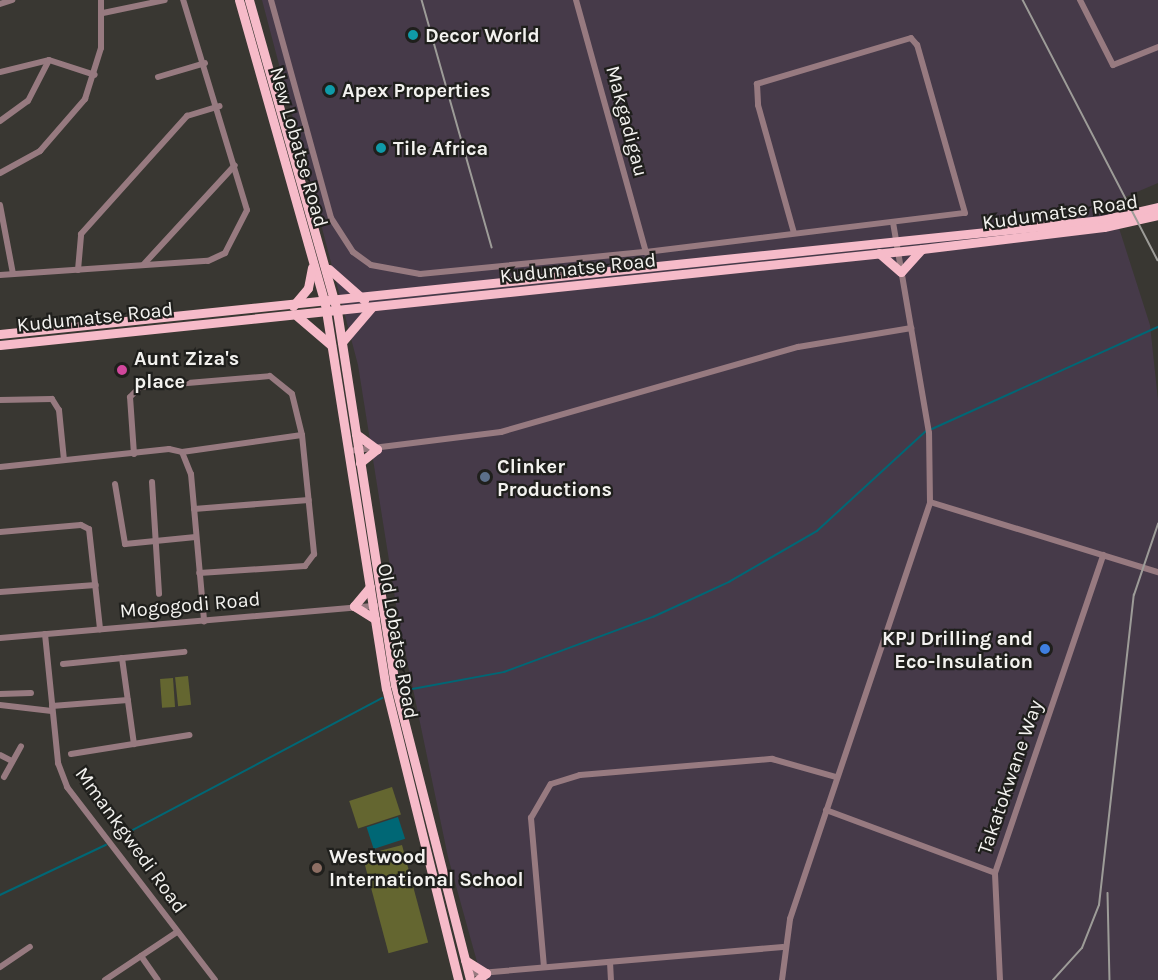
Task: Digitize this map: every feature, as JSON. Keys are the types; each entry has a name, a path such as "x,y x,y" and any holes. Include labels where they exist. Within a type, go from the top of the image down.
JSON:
{"main road":[{"name":"New Lobatse Road","path":"239,0 312,261 331,307"},
{"path":"249,0 325,264 331,307 342,342 356,434 354,451 360,463 378,606"},
{"name":"Kudumatse Road","path":"331,307 371,308 922,249 964,238 1102,220 1158,207"},
{"name":"Kudumatse Road","path":"0,345 331,307 364,300 896,240 964,238 1104,227 1158,215"},
{"path":"879,253 901,272 922,249"},
{"path":"312,261 308,288 295,311 332,345"},
{"path":"325,264 364,300"},
{"name":"Old Lobatse Road","path":"331,307 332,345 354,451 370,587 378,606 409,747 465,960 465,978"},
{"path":"342,342 371,308"},
{"name":"Kudumatse Road","path":"0,334 295,311"},
{"path":"356,434 377,448 360,463"},
{"path":"370,587 354,606 375,619"},
{"name":"Old Lobatse Road","path":"378,606 375,619 399,749 454,962 465,978"},
{"path":"465,960 482,977"}],"street":[{"path":"0,173 61,132 95,75 103,13 101,0"},
{"path":"103,13 165,0"},
{"path":"0,275 208,261 225,253 247,215 219,106 183,0"},
{"path":"271,0 331,218 362,259 391,272 420,274 646,252 965,213 917,45 911,38 757,84 758,105 794,233"},
{"name":"Makgadigau","path":"576,0 646,252"},
{"path":"1080,0 1113,65 1158,47"},
{"path":"0,72 49,60 95,75"},
{"path":"0,121 28,101 49,60"},
{"path":"158,77 205,63"},
{"path":"78,270 81,234 187,116 219,106"},
{"path":"143,264 235,165"},
{"path":"0,205 13,274"},
{"path":"783,980 783,947 836,777 930,501 929,433 893,222"},
{"path":"354,451 501,432 798,347 911,328"},
{"path":"134,454 130,397 140,387 270,376 292,394 302,435 314,554 305,566 200,573"},
{"path":"0,400 52,399 59,410 64,460"},
{"path":"0,467 134,454 182,452 302,435"},
{"path":"182,452 189,464 204,621"},
{"path":"152,482 159,594"},
{"path":"115,484 122,540 129,546 196,537"},
{"path":"194,509 309,500"},
{"path":"930,501 1158,572"},
{"path":"0,532 85,525 96,585 100,629"},
{"name":"Takatokwane Way","path":"995,873 1103,555"},
{"path":"0,592 96,585"},
{"name":"Mogogodi Road","path":"0,638 354,606 378,606"},
{"name":"Mmankgwedi Road","path":"45,634 58,763 67,787 215,980"},
{"path":"63,664 184,652"},
{"path":"122,658 134,744"},
{"path":"0,694 31,693"},
{"path":"0,705 52,708 128,700"},
{"path":"71,754 189,735"},
{"path":"4,777 21,746"},
{"path":"0,755 12,761"},
{"path":"544,967 531,819 551,784 580,775 772,759 836,777"},
{"path":"826,810 995,873 1000,980"},
{"path":"105,980 177,932"},
{"path":"0,967 30,947"},
{"path":"465,978 544,967 783,947"},
{"path":"141,956 158,980"},
{"path":"610,962 611,980"}],"shaded area":[{"path":"262,0 1158,0 1158,183 1111,203 1150,325 1158,400 1158,980 482,980 448,857 398,617 358,365"}],"green space":[{"path":"188,676 191,705 178,706 175,677"},
{"path":"173,678 175,707 162,708 160,679"},
{"path":"392,787 401,815 358,828 349,801"},
{"path":"402,845 428,943 389,953 362,856"}],"water":[{"path":"398,817 405,839 374,849 367,827"}],"waterway":[{"path":"932,429 1158,327"},
{"path":"407,690 504,672 653,617 729,582 817,531 925,432"},
{"path":"116,839 382,698"},
{"path":"0,895 106,845"}],"railway":[{"path":"422,0 492,247"},
{"path":"1023,0 1158,260"},
{"path":"1053,980 1082,948 1099,905 1134,595 1158,524"},
{"path":"1108,893 1110,980"}],"place":[{"name":"Decor World","path":"413,35"},
{"name":"Apex Properties","path":"330,90"},
{"name":"Tile Africa","path":"381,148"},
{"name":"Aunt Ziza's place","path":"122,370"},
{"name":"Clinker Productions","path":"485,477"},
{"name":"KPJ Drilling and Eco-Insulation","path":"1045,649"},
{"name":"Westwood International School","path":"317,868"}]}
